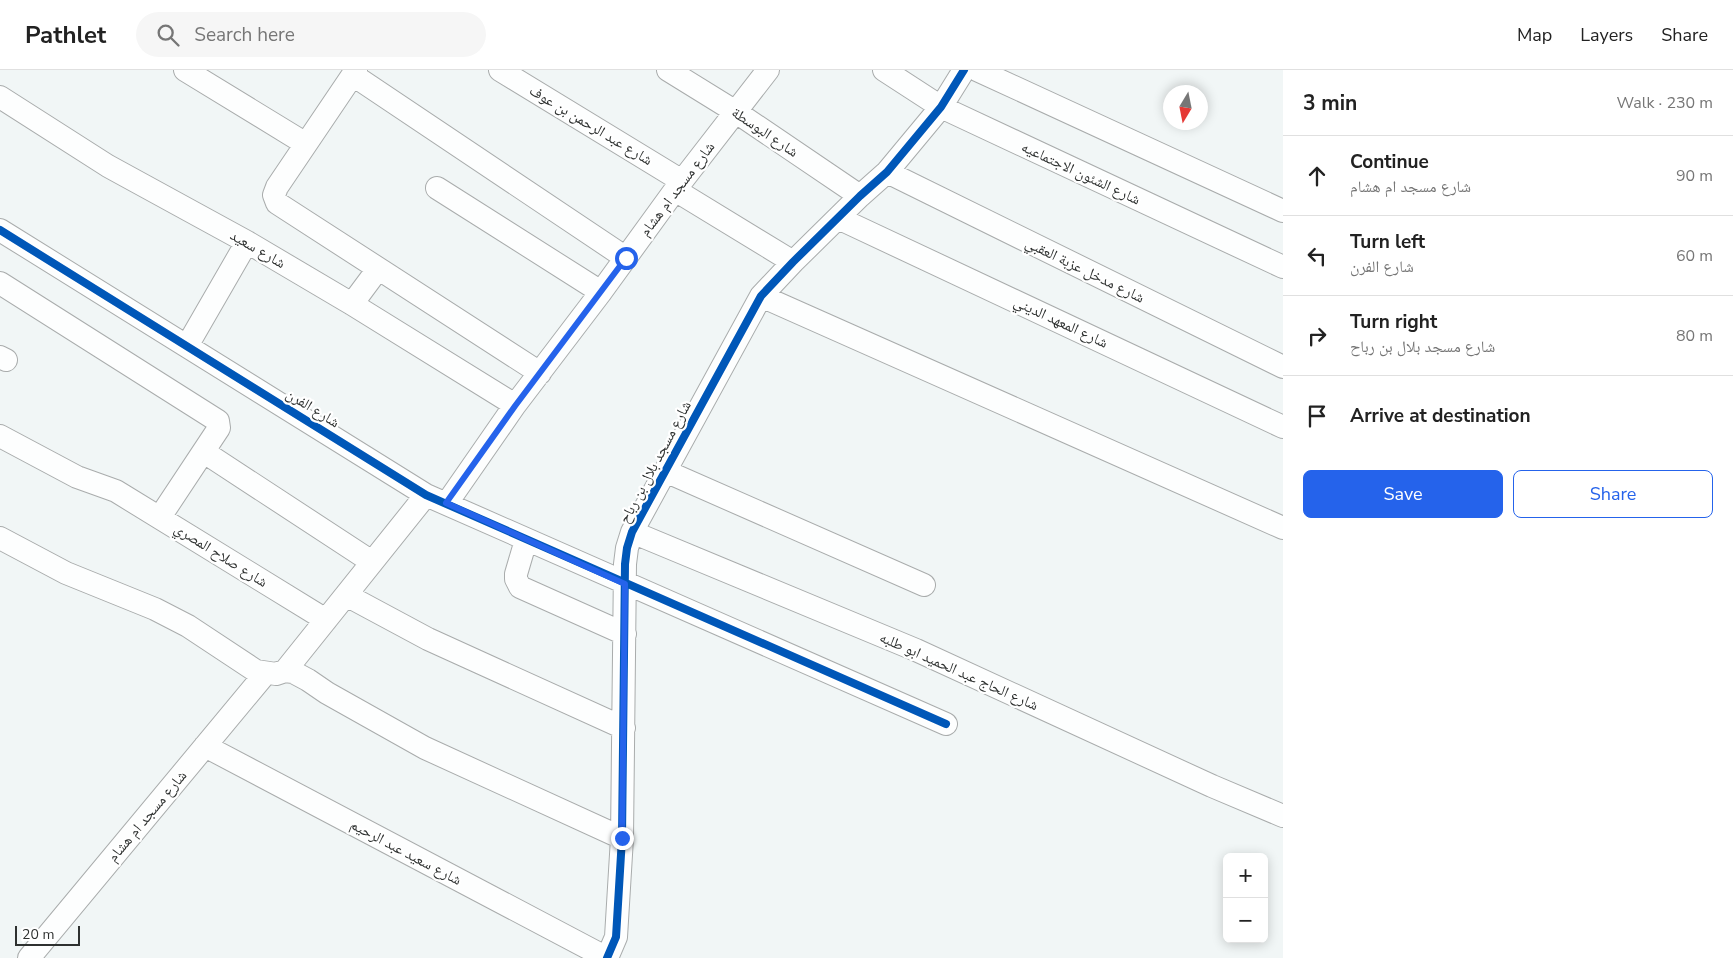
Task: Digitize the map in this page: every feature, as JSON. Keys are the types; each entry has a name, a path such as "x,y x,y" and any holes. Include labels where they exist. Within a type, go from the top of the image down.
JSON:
{"street":[{"path":"185,70 306,144"},
{"name":"شارع عبد الرحمن بن عوف","path":"500,70 793,262"},
{"name":"شارع البوسطة","path":"668,70 736,112 860,196"},
{"name":"شارع مسجد ام هشام","path":"446,503 678,185 768,70"},
{"name":"شارع الشئون الاجتماعيه","path":"884,70 941,107 1283,267"},
{"name":"شارع مسجد بلال بن رباح","path":"607,958 616,937 622,838 625,564 632,532 761,296 860,196 887,172 941,107 964,70"},
{"path":"977,70 1283,211"},
{"path":"540,373 276,203 274,195 277,187 355,73 626,258"},
{"name":"شارع سعيد","path":"0,97 115,170 247,242 352,304 515,406"},
{"name":"شارع مدخل عزبة العقبي","path":"887,172 1283,367"},
{"path":"437,188 601,292"},
{"name":"شارع المعهد الديني","path":"838,218 1283,427"},
{"name":"شارع الفرن","path":"0,230 426,495 946,724"},
{"path":"187,346 247,242"},
{"path":"352,304 378,269"},
{"path":"0,283 218,421 219,428 160,517"},
{"path":"761,296 1283,528"},
{"name":"شارع صلاح المصري","path":"0,436 77,477 116,491 326,620"},
{"path":"204,452 372,562"},
{"path":"665,471 924,585"},
{"name":"شارع مسجد ام هشام","path":"29,958 205,746 326,620 426,495"},
{"name":"شارع الحاج عبد الحميد ابو طلبه","path":"632,532 916,650 1212,786 1283,816"},
{"path":"0,538 66,574 155,609 188,626 256,671 294,672 327,693 425,748 622,838"},
{"path":"526,540 516,574 520,587 625,634"},
{"path":"346,595 428,639 624,728"},
{"name":"شارع سعيد عبد الرحيم","path":"205,746 607,958"}],"cycle path":[{"path":"607,958 616,937 622,838 625,564 632,532 761,296 860,196 887,172 941,107 964,70"},
{"path":"0,230 426,495 946,724"}],"route":[{"path":"622,838 625,584 446,503 515,406 626,258"}]}
